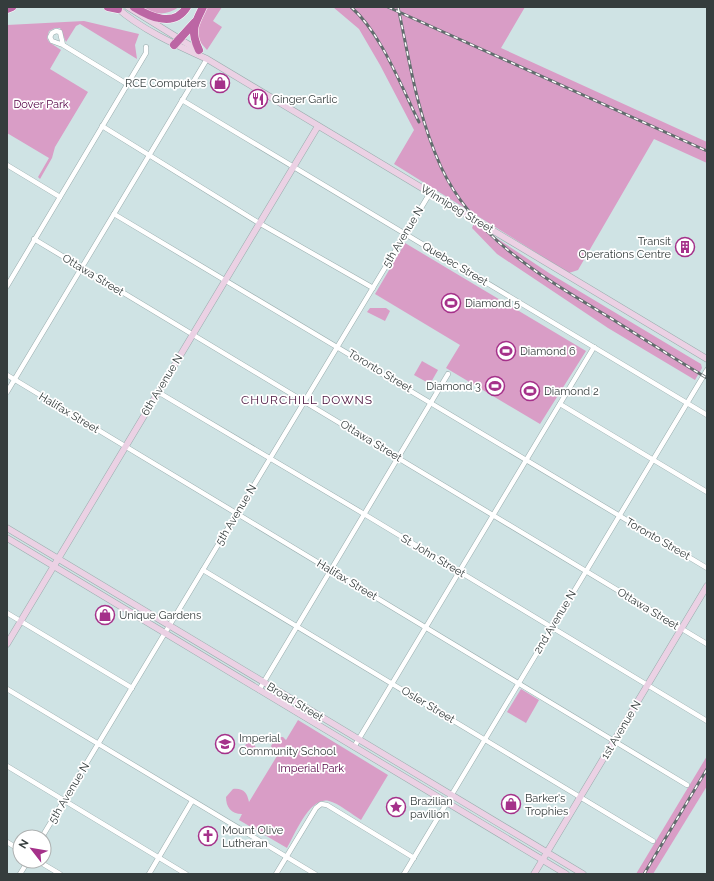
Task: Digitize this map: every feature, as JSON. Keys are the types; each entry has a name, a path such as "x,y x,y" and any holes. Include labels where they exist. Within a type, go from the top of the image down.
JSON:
{"highway":[{"path":"7,9 12,7"},
{"path":"108,7 117,8"},
{"path":"134,7 145,14 166,20 181,14 187,7"},
{"path":"177,42 195,22 203,7"},
{"path":"195,22 193,37 199,50"}],"main road":[{"name":"Winnipeg Street","path":"128,7 177,42 199,50 207,59"},
{"name":"Winnipeg Street","path":"117,8 207,59 707,359"},
{"name":"6th Avenue N","path":"7,644 318,126"},
{"name":"Broad Street","path":"7,528 583,874"},
{"name":"Broad Street","path":"7,538 447,804 566,874"},
{"name":"1st Avenue N","path":"534,874 707,586"}],"street":[{"path":"63,45 127,84"},
{"path":"7,286 146,53 146,47"},
{"path":"7,392 207,59"},
{"name":"Quebec Street","path":"182,100 707,416"},
{"path":"102,126 260,223 373,288"},
{"path":"7,165 60,197"},
{"name":"5th Avenue N","path":"47,829 430,193"},
{"name":"Toronto Street","path":"114,214 226,279 707,568"},
{"name":"Ottawa Street","path":"34,239 707,644"},
{"path":"354,748 594,347"},
{"name":"2nd Avenue N","path":"404,874 707,370"},
{"path":"259,690 448,374"},
{"name":"Halifax Street","path":"7,375 687,785"},
{"name":"St. John Street","path":"158,392 364,514 707,721"},
{"path":"560,404 707,492"},
{"name":"Osler Street","path":"203,570 653,841"},
{"path":"7,613 132,688"},
{"path":"7,689 315,874"},
{"path":"7,766 186,874"},
{"path":"149,874 192,801"},
{"path":"276,874 316,808 321,804 328,805 414,858"}],"green space":[{"path":"139,7 179,7 170,12 154,13"},
{"path":"208,7 222,7 213,21 222,27 207,50 196,37 199,21"},
{"path":"333,7 525,7 501,48 707,142 707,163 654,139 578,270 569,273 394,164 414,130 380,65 359,29"},
{"name":"Dover Park","path":"84,21 139,34 135,45 137,59 80,24 76,26 66,42 60,28 55,28 49,31 47,38 49,42 61,50 50,69 88,92 55,147 52,158 40,179 38,177 49,158 7,133 7,25"},
{"path":"474,223 549,273 701,364 702,368 695,380 608,328 497,254 472,228"},
{"path":"405,243 586,351 540,424 446,368 460,345 375,294"},
{"path":"370,308 386,308 390,311 385,321 367,312"},
{"path":"422,361 438,370 430,384 414,375"},
{"path":"521,689 539,700 526,723 507,712"},
{"name":"Imperial Park","path":"298,720 388,775 361,820 337,804 329,801 322,801 309,810 287,848 239,820 242,814 235,813 228,807 226,797 233,789 240,789 246,794 249,802 277,756 271,746 277,737 283,737 286,740"},
{"path":"250,742 254,744 256,748 254,752 250,754 246,752 244,748 246,744"},
{"path":"707,756 707,786 653,874 636,874"}],"railway":[{"path":"351,7 362,18 381,45 419,122"},
{"path":"388,7 707,151"},
{"path":"398,7 415,88 426,128 441,167 455,193 473,216 493,237 538,273 707,378"},
{"path":"644,874 707,769"}],"place":[{"name":"RCE Computers","path":"220,83"},
{"name":"Ginger Garlic","path":"258,99"},
{"name":"Transit Operations Centre","path":"685,247"},
{"name":"Diamond 5","path":"451,303"},
{"name":"Diamond 6","path":"506,351"},
{"name":"Diamond 3","path":"495,386"},
{"name":"Diamond 2","path":"530,391"},
{"name":"Unique Gardens","path":"105,615"},
{"name":"Imperial Community School","path":"225,744"},
{"name":"Barker's Trophies","path":"511,804"},
{"name":"Brazilian pavilion","path":"396,807"},
{"name":"Mount Olive Lutheran","path":"208,836"}],"district":[{"name":"CHURCHILL DOWNS","path":"307,400"}]}
